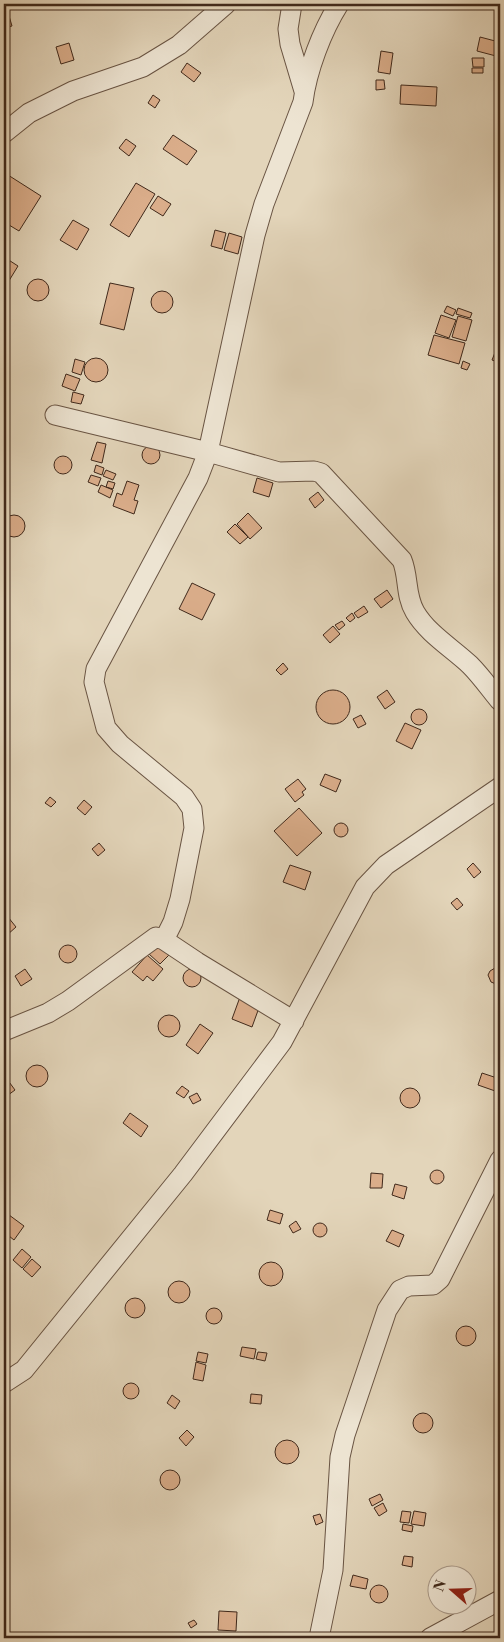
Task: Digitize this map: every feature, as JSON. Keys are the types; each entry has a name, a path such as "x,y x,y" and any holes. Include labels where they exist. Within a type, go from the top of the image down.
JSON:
{"street":[{"path":"4,133 29,113 73,91 143,67 179,45 226,4"},
{"path":"292,4 288,29 290,44 304,92"},
{"path":"164,940 173,922 180,899 194,828 192,809 184,797 120,744 106,728 94,682 96,669 198,478 208,452 255,235 264,204 303,102 304,92 322,35 338,4"},
{"path":"56,415 208,452 279,472 314,471 321,473 402,560 406,571 407,592 415,612 434,634 471,666 500,701"},
{"path":"4,1383 24,1370 183,1174 282,1042 365,888 386,865 500,787"},
{"path":"4,1031 48,1013 68,1001 154,938 164,940 294,1021"},
{"path":"319,1638 333,1570 340,1457 345,1435 387,1310 400,1290 409,1286 433,1285 440,1279 500,1160"},
{"path":"430,1638 500,1600"}],"building":[{"path":"9,16 12,26 4,28 4,17"},
{"path":"480,37 499,42 496,56 477,51"},
{"path":"69,43 74,60 61,64 56,47"},
{"path":"381,51 393,53 390,74 378,72"},
{"path":"472,58 484,58 484,67 473,67"},
{"path":"187,63 201,73 194,82 181,72"},
{"path":"472,68 483,68 483,73 472,73"},
{"path":"376,80 384,80 385,89 376,90"},
{"path":"401,85 437,87 436,106 400,104"},
{"path":"153,95 160,100 155,108 148,103"},
{"path":"173,135 197,151 187,165 163,149"},
{"path":"126,139 136,146 129,156 119,148"},
{"path":"8,175 41,196 19,231 4,222 4,181"},
{"path":"136,183 155,194 129,237 110,225"},
{"path":"158,196 171,204 163,216 150,208"},
{"path":"73,220 89,229 77,250 60,240"},
{"path":"215,230 226,233 222,249 211,246"},
{"path":"229,233 242,237 238,254 224,250"},
{"path":"4,257 18,266 7,284 4,282"},
{"path":"38,279 46,282 49,290 46,298 38,301 30,298 27,290 30,282"},
{"path":"110,283 134,288 124,330 100,324"},
{"path":"162,291 172,298 173,302 166,312 162,313 152,306 151,302 158,292"},
{"path":"447,306 456,310 453,316 444,312"},
{"path":"458,308 472,313 470,318 456,314"},
{"path":"441,315 456,320 449,338 435,333"},
{"path":"458,316 472,320 466,341 452,337"},
{"path":"434,335 465,343 459,364 428,355"},
{"path":"498,345 500,346 500,363 492,360"},
{"path":"96,358 101,359 107,365 107,375 101,381 96,382 91,381 85,375 84,370 85,365 91,359"},
{"path":"75,359 85,362 81,375 72,372"},
{"path":"463,361 470,364 467,370 461,368"},
{"path":"66,374 80,379 75,391 62,386"},
{"path":"73,392 84,395 81,404 71,402"},
{"path":"4,429 7,435 4,443"},
{"path":"97,442 106,444 102,463 91,460"},
{"path":"151,446 157,449 160,455 157,461 151,464 145,461 142,455 145,449"},
{"path":"59,456 67,456 72,461 70,472 59,474 54,469 54,461"},
{"path":"96,465 104,468 102,475 94,472"},
{"path":"106,470 116,474 113,480 103,476"},
{"path":"91,475 101,478 98,486 88,482"},
{"path":"257,478 273,483 269,497 253,492"},
{"path":"108,481 115,483 113,489 106,487"},
{"path":"127,481 139,485 134,500 138,501 134,514 113,506 117,493 122,495"},
{"path":"101,485 113,490 110,498 98,492"},
{"path":"318,492 324,500 315,508 309,499"},
{"path":"248,513 262,528 250,539 237,524"},
{"path":"14,515 22,518 25,526 22,534 14,537 6,534 3,526 6,518"},
{"path":"235,524 248,537 240,544 227,532"},
{"path":"192,583 215,594 202,620 179,609"},
{"path":"387,590 393,599 381,608 374,599"},
{"path":"364,606 368,612 358,618 354,613"},
{"path":"352,613 355,618 350,622 346,618"},
{"path":"342,621 345,625 339,630 335,625"},
{"path":"333,626 340,634 330,643 323,635"},
{"path":"283,663 288,669 281,675 276,670"},
{"path":"333,690 340,691 345,695 349,700 349,714 345,719 340,723 333,724 326,723 321,719 317,714 316,707 317,700 321,695 326,691"},
{"path":"387,690 395,702 385,709 377,697"},
{"path":"419,709 425,711 427,717 425,723 419,725 413,723 411,717 413,711"},
{"path":"361,715 366,724 358,728 353,719"},
{"path":"405,723 421,730 412,749 396,741"},
{"path":"325,774 341,780 336,792 320,785"},
{"path":"298,779 306,789 302,792 304,795 295,802 285,789"},
{"path":"50,797 56,802 51,807 45,803"},
{"path":"84,800 92,807 85,815 77,808"},
{"path":"299,808 322,833 297,856 274,831"},
{"path":"341,823 346,825 348,830 346,835 341,837 336,835 334,830 336,825"},
{"path":"99,843 105,850 98,856 92,849"},
{"path":"473,863 481,872 474,878 467,869"},
{"path":"290,865 311,872 305,890 283,882"},
{"path":"457,898 463,905 457,910 451,903"},
{"path":"8,917 16,927 7,935 4,932 4,921"},
{"path":"68,945 74,948 77,954 74,960 68,963 62,960 59,954 62,948"},
{"path":"157,945 169,955 160,964 149,954"},
{"path":"147,955 163,969 153,981 147,976 143,981 132,972"},
{"path":"495,968 500,970 500,982 496,984 491,982 488,975"},
{"path":"25,969 32,979 21,986 15,976"},
{"path":"192,969 198,972 201,978 198,984 192,987 186,984 183,978 186,972"},
{"path":"240,997 260,1005 252,1027 232,1019"},
{"path":"169,1015 177,1018 180,1026 177,1034 169,1037 161,1034 158,1026 161,1018"},
{"path":"200,1024 213,1033 198,1054 186,1045"},
{"path":"37,1065 45,1068 48,1076 45,1084 37,1087 29,1084 26,1076 29,1068"},
{"path":"482,1073 500,1079 498,1092 478,1085"},
{"path":"4,1075 15,1090 4,1098"},
{"path":"182,1086 189,1091 184,1098 176,1093"},
{"path":"410,1088 417,1091 420,1098 417,1105 410,1108 403,1105 400,1098 403,1091"},
{"path":"197,1093 201,1100 193,1104 189,1097"},
{"path":"130,1113 148,1126 141,1137 123,1123"},
{"path":"437,1170 442,1172 444,1177 442,1182 437,1184 432,1182 430,1177 432,1172"},
{"path":"371,1173 383,1174 382,1188 370,1188"},
{"path":"395,1184 407,1187 404,1199 392,1195"},
{"path":"270,1210 283,1214 280,1224 267,1220"},
{"path":"5,1212 24,1226 14,1240 4,1232"},
{"path":"296,1221 301,1229 293,1233 289,1226"},
{"path":"317,1223 323,1223 327,1230 323,1237 317,1237 313,1233 313,1227"},
{"path":"392,1230 404,1235 399,1247 386,1241"},
{"path":"22,1249 31,1257 22,1268 13,1260"},
{"path":"32,1259 41,1267 32,1277 23,1269"},
{"path":"266,1262 276,1262 283,1269 283,1279 276,1286 266,1286 259,1279 259,1269"},
{"path":"179,1281 189,1288 190,1292 183,1302 179,1303 169,1296 168,1292 175,1282"},
{"path":"135,1298 142,1301 145,1308 142,1315 135,1318 128,1315 125,1308 128,1301"},
{"path":"211,1308 217,1308 222,1313 220,1322 211,1324 206,1319 206,1313"},
{"path":"462,1326 470,1326 476,1332 476,1340 470,1346 462,1346 456,1340 456,1332"},
{"path":"242,1347 256,1349 254,1359 240,1356"},
{"path":"198,1352 208,1354 206,1363 196,1361"},
{"path":"258,1352 267,1353 265,1361 256,1359"},
{"path":"196,1362 206,1365 203,1381 193,1379"},
{"path":"131,1383 139,1391 131,1399 123,1391"},
{"path":"251,1394 262,1395 261,1404 250,1403"},
{"path":"172,1395 180,1401 175,1409 167,1403"},
{"path":"423,1413 430,1416 433,1423 430,1430 423,1433 416,1430 413,1423 416,1416"},
{"path":"187,1430 194,1437 186,1446 179,1438"},
{"path":"287,1440 292,1441 298,1447 298,1457 292,1463 287,1464 282,1463 276,1457 275,1452 276,1447 282,1441"},
{"path":"170,1470 177,1473 180,1480 177,1487 170,1490 163,1487 160,1480 163,1473"},
{"path":"380,1494 383,1500 372,1506 369,1499"},
{"path":"383,1503 387,1511 379,1516 374,1508"},
{"path":"402,1511 411,1512 409,1523 400,1522"},
{"path":"414,1511 426,1513 424,1526 411,1524"},
{"path":"320,1514 323,1522 316,1525 313,1516"},
{"path":"403,1524 413,1526 412,1532 402,1530"},
{"path":"404,1556 413,1557 412,1567 402,1565"},
{"path":"353,1575 368,1579 366,1589 350,1586"},
{"path":"379,1585 385,1588 388,1594 385,1600 379,1603 373,1600 370,1594 373,1588"},
{"path":"219,1611 237,1612 236,1631 218,1630"},
{"path":"194,1620 197,1624 191,1628 188,1623"},
{"path":"259,1633 265,1633 270,1638 254,1638"},
{"path":"86,1635 108,1635 108,1638 86,1638"}]}
